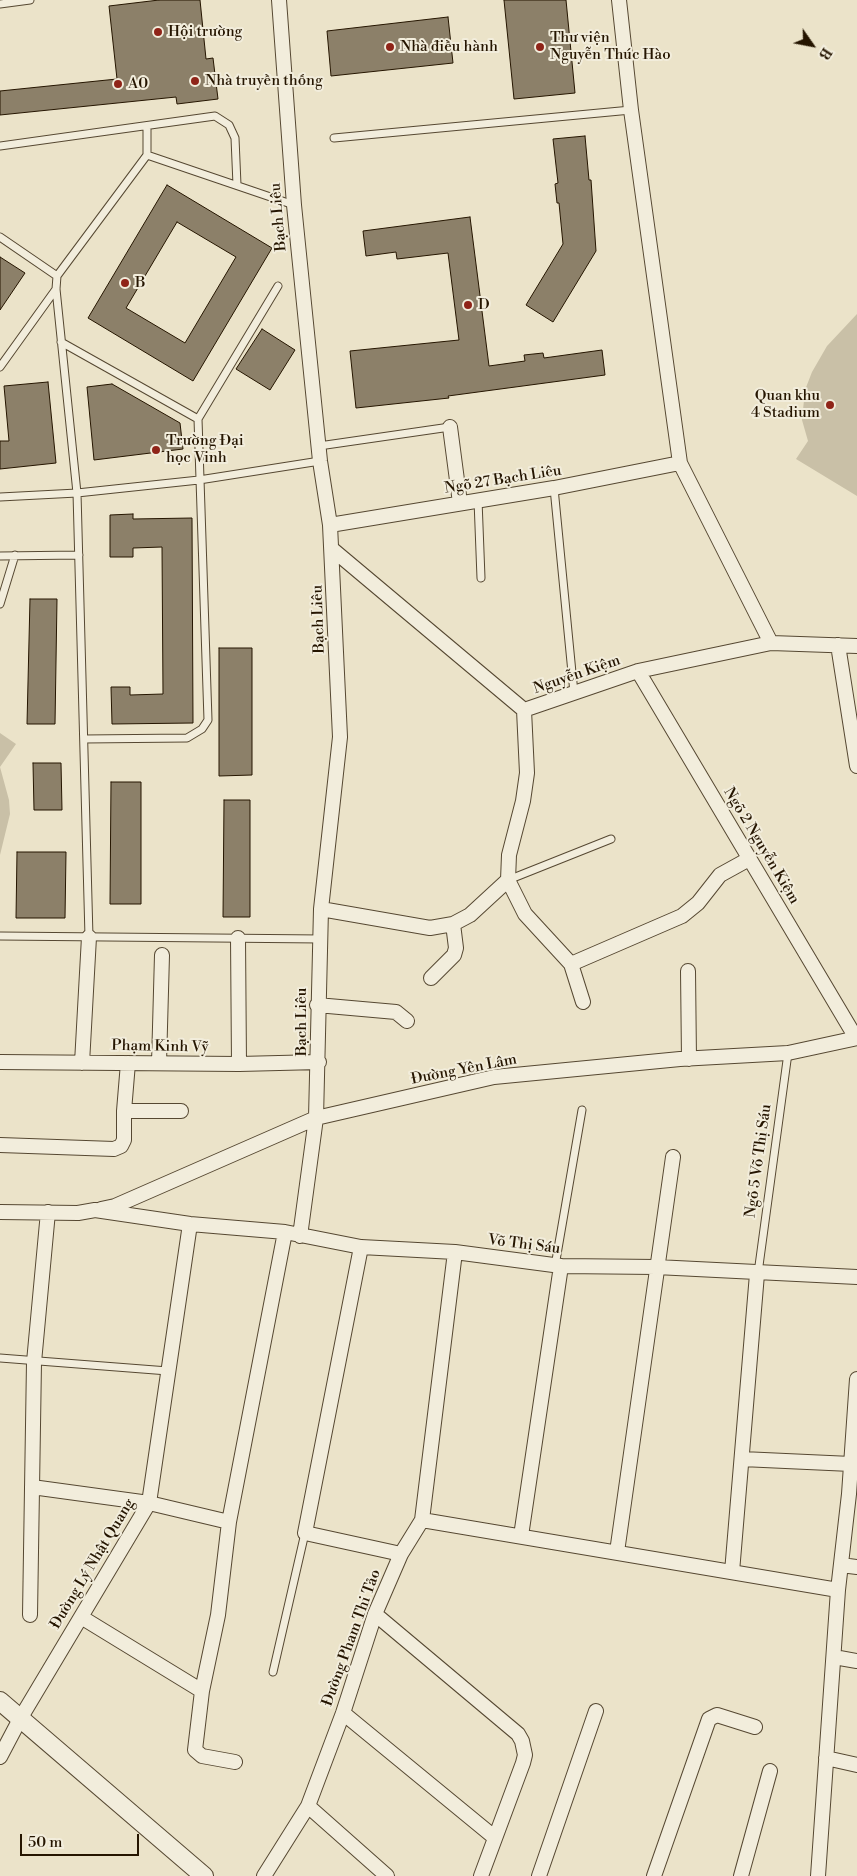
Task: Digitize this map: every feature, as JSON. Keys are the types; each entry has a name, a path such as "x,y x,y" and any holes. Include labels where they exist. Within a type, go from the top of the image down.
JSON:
{"street":[{"name":"Bạch Liêu","path":"279,0 294,205 320,461 332,550 340,737 321,909 317,1005 319,1062 316,1118 300,1236"},
{"path":"619,0 631,110 680,464 771,643"},
{"path":"450,427 460,503"},
{"name":"Ngõ 27 Bạch Liêu","path":"330,526 478,499 554,488 680,464"},
{"name":"Nguyễn Kiệm","path":"332,550 524,710 638,671 771,643 857,646"},
{"path":"838,645 857,766"},
{"name":"Ngõ 2 Nguyễn Kiệm","path":"638,671 856,1038"},
{"path":"524,710 527,773 523,801 510,855 508,880 525,914 571,964 583,1002"},
{"path":"571,964 688,912 720,875 749,859"},
{"path":"321,909 430,928 453,924 470,915 508,880"},
{"path":"431,978 454,955 456,948 453,924"},
{"path":"82,1063 89,937"},
{"path":"238,938 239,1064"},
{"path":"159,1064 162,955"},
{"path":"688,971 689,1058"},
{"path":"317,1005 396,1012 407,1021"},
{"name":"Đường Yên Lâm","path":"95,1210 115,1206 316,1118 494,1078 689,1058 788,1053 856,1038"},
{"name":"Phạm Kinh Vỹ","path":"0,1062 159,1064 319,1062"},
{"path":"0,1145 114,1149 121,1146 124,1140 124,1111 128,1063"},
{"path":"124,1111 181,1111"},
{"path":"617,1552 673,1157"},
{"path":"0,1212 78,1213 95,1210"},
{"name":"Võ Thị Sáu","path":"95,1210 190,1224 285,1232 361,1246 455,1252 558,1266 656,1267 757,1274 857,1277"},
{"path":"30,1615 34,1362 48,1212"},
{"name":"Đường Lý Nhật Quang","path":"0,1757 20,1719 149,1504 190,1224"},
{"path":"235,1762 202,1756 195,1750 202,1691 218,1615 229,1522 285,1232"},
{"path":"361,1246 305,1533 401,1554"},
{"name":"Đường Pham Thi Tảo","path":"264,1876 308,1806 343,1713 375,1614 401,1554 422,1520 455,1252"},
{"path":"521,1536 558,1266"},
{"path":"732,1572 757,1274"},
{"path":"818,1876 838,1590 853,1486 851,1464 857,1379"},
{"path":"742,1459 851,1464"},
{"path":"32,1487 149,1504 229,1522"},
{"path":"422,1520 838,1590"},
{"path":"841,1565 857,1567"},
{"path":"375,1614 518,1734 522,1741 525,1754 523,1763 481,1876"},
{"path":"81,1617 202,1691"},
{"path":"834,1657 857,1661"},
{"path":"0,1701 204,1876"},
{"path":"539,1876 596,1712"},
{"path":"343,1713 494,1837"},
{"path":"654,1876 709,1718 717,1715 755,1727"},
{"path":"826,1758 857,1765"},
{"path":"741,1876 770,1772"},
{"path":"308,1806 387,1876"}],"lane":[{"path":"0,4 30,0"},
{"path":"334,138 631,110"},
{"path":"0,146 147,127 211,116 220,118 229,125 235,138 237,185"},
{"path":"89,937 77,493 56,288 57,276 147,155 147,127"},
{"path":"147,155 294,205"},
{"path":"0,237 57,276"},
{"path":"84,739 187,738 202,729 208,720 198,480 198,419 278,286"},
{"path":"0,367 56,288"},
{"path":"62,342 198,419"},
{"path":"319,446 450,427"},
{"path":"0,497 77,493 198,480 320,461"},
{"path":"554,488 574,693"},
{"path":"478,499 481,578"},
{"path":"0,604 16,555"},
{"path":"0,556 79,555"},
{"path":"508,880 611,839"},
{"path":"0,936 321,939"},
{"name":"Ngõ 5 Võ Thị Sáu","path":"757,1274 788,1053"},
{"path":"558,1266 582,1110"},
{"path":"0,1358 168,1371"},
{"path":"273,1672 305,1533"}],"shaded area":[{"name":"Quan khu 4 Stadium","path":"857,314 857,496 796,459 808,441 802,420 805,390 812,372 827,346"},
{"path":"0,733 16,744 0,767"},
{"path":"0,767 9,800 10,814 0,855"}],"building":[{"path":"159,0 200,0 206,59 213,58 218,99 177,104 176,97 0,115 0,91 117,79 109,6"},
{"name":"Thư viện Nguyễn Thúc Hào","path":"504,0 566,0 575,93 514,99"},
{"name":"Nhà điều hành","path":"448,17 453,63 331,76 327,31"},
{"path":"585,136 589,180 591,180 596,251 553,322 526,305 563,244 555,184 558,183 553,139"},
{"name":"B","path":"167,185 272,248 193,381 88,318","holes":["177,222 236,257 185,343 126,308"]},
{"name":"D","path":"470,217 489,366 525,361 524,355 543,353 544,358 602,350 605,375 448,396 449,398 356,408 350,351 459,340 448,253 397,259 396,252 366,256 363,231"},
{"path":"0,257 25,273 0,310"},
{"path":"262,329 295,350 270,390 236,369"},
{"path":"48,382 56,463 0,469 0,441 9,441 4,386"},
{"path":"112,384 180,423 183,449 94,460 87,387"},
{"path":"133,514 133,519 192,518 193,723 112,724 111,687 130,687 130,695 163,694 162,547 133,548 133,557 110,557 110,515"},
{"path":"30,599 57,599 55,724 27,724"},
{"path":"219,648 252,648 252,775 219,776"},
{"path":"33,763 61,763 62,810 34,810"},
{"path":"111,782 141,782 141,904 110,904"},
{"path":"224,800 250,800 250,917 223,917"},
{"path":"17,852 66,852 65,918 16,918"}],"place":[{"name":"Hội trường","path":"158,32"},
{"name":"Nhà điều hành","path":"390,47"},
{"name":"Thư viện Nguyễn Thúc Hào","path":"540,47"},
{"name":"Nhà truyền thống","path":"195,81"},
{"name":"A0","path":"118,84"},
{"name":"B","path":"125,283"},
{"name":"D","path":"468,305"},
{"name":"Quan khu 4 Stadium","path":"830,405"},
{"name":"Trường Đại học Vinh","path":"156,450"}]}
